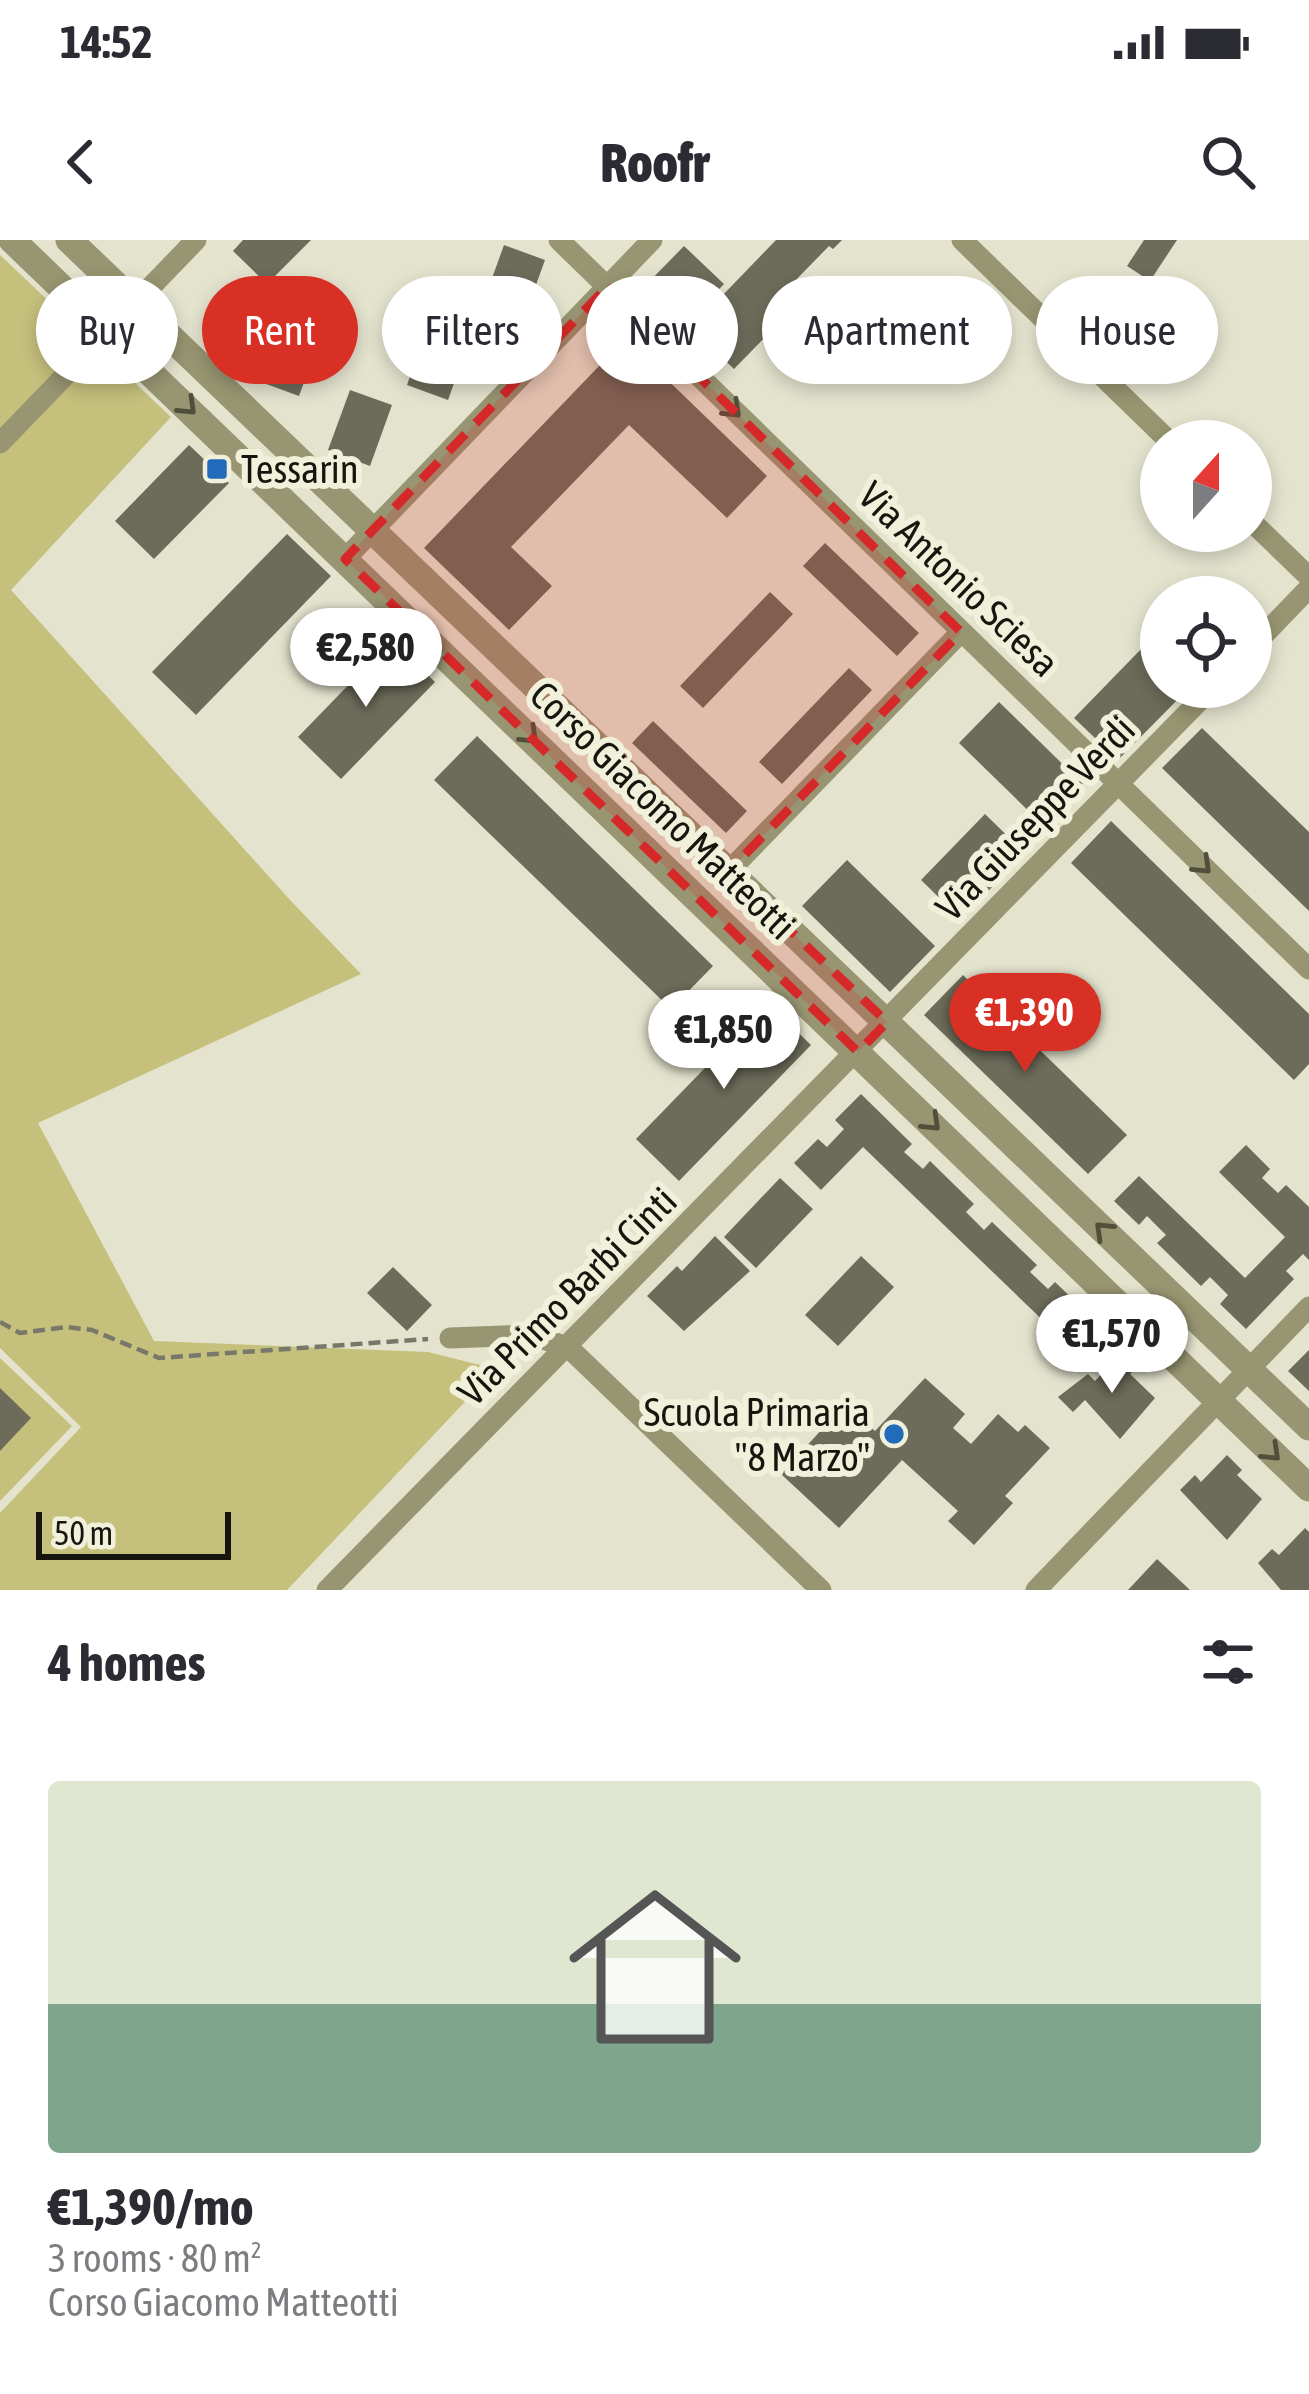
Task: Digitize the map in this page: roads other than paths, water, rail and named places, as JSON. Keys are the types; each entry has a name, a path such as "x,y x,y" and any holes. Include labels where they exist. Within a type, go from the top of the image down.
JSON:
{"street":[{"name":"Corso Giacomo Matteotti","path":"12,240 50,276"},
{"name":"Corso Giacomo Matteotti","path":"69,240 107,276"},
{"path":"161,276 196,240"},
{"name":"Via Antonio Sciesa","path":"559,240 596,276"},
{"path":"618,276 652,240"},
{"path":"962,240 1147,420"},
{"path":"345,559 586,309"},
{"name":"Corso Giacomo Matteotti","path":"178,344 887,1022 1234,1385 1309,1488"},
{"path":"0,442 57,384"},
{"name":"Corso Giacomo Matteotti","path":"164,384 858,1052 1234,1385 1309,1427"},
{"name":"Via Antonio Sciesa","path":"707,384 1309,969"},
{"path":"1272,541 1309,577"},
{"path":"1272,626 1309,588"},
{"path":"728,872 961,632"},
{"name":"Via Giuseppe Verdi","path":"858,1052 1193,708"},
{"name":"Via Primo Barbi Cinti","path":"327,1590 858,1052"},
{"path":"1036,1590 1309,1307"},
{"path":"450,1338 530,1335 568,1347 821,1590"}],"place":[{"name":"Tessarin","path":"217,469"},
{"name":"Scuola Primaria \"8 Marzo\"","path":"894,1434"}]}
